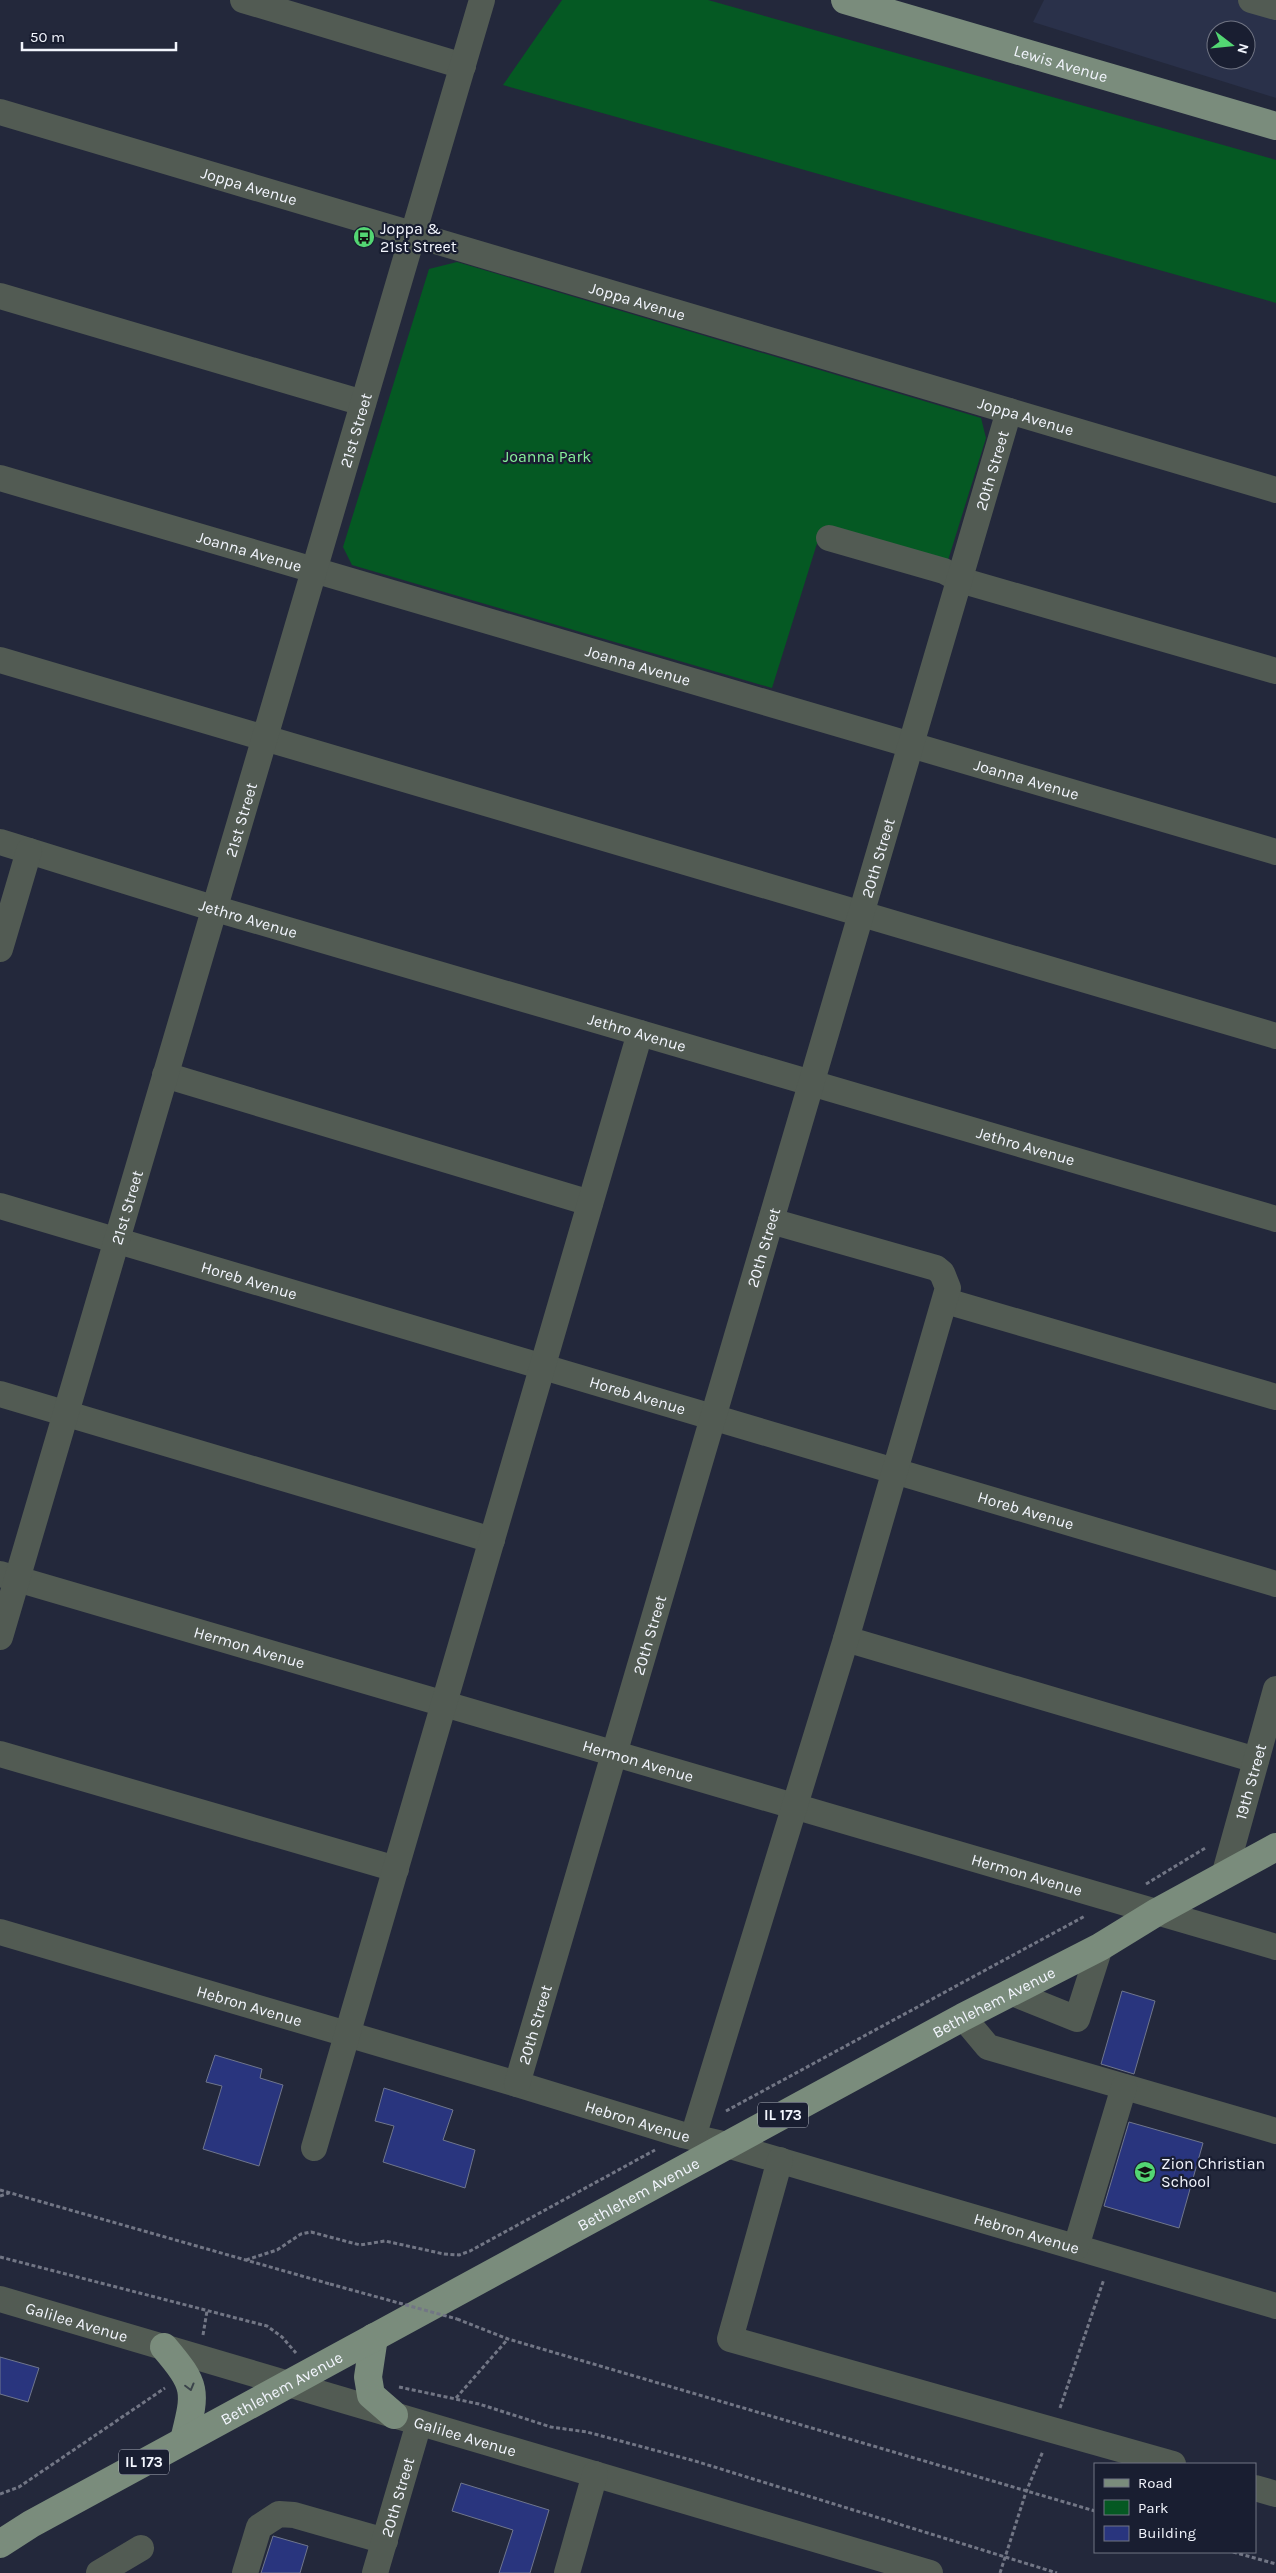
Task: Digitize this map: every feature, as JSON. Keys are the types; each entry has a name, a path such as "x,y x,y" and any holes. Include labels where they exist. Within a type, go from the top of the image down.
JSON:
{"main road":[{"name":"Lewis Avenue","path":"845,0 1276,126"},
{"name":"Bethlehem Avenue","path":"0,2544 31,2524 184,2440 727,2145 1010,1992 1100,1947 1156,1912 1276,1847"},
{"path":"374,2337 368,2377 371,2395 394,2415"},
{"path":"164,2346 185,2372 192,2386 193,2402 184,2440"}],"street":[{"path":"245,0 463,66"},
{"name":"21st Street","path":"0,1637 8,1576 66,1413 482,0"},
{"path":"1251,0 1276,7"},
{"name":"Joppa Avenue","path":"0,112 1276,490"},
{"path":"0,296 364,403"},
{"name":"20th Street","path":"517,2084 1009,411"},
{"name":"Joanna Avenue","path":"0,478 1276,852"},
{"path":"828,538 944,571 960,580 1276,671"},
{"path":"0,660 1276,1036"},
{"name":"Jethro Avenue","path":"0,842 214,908 1276,1219"},
{"path":"0,949 29,851"},
{"path":"314,2148 640,1033"},
{"path":"165,1076 590,1203"},
{"name":"Horeb Avenue","path":"0,1206 1276,1584"},
{"path":"691,2133 795,1806 946,1301 947,1283 942,1273 936,1268 771,1221"},
{"path":"946,1301 1276,1397"},
{"path":"0,1394 492,1540"},
{"name":"Hermon Avenue","path":"8,1576 1276,1947"},
{"path":"846,1639 1256,1760"},
{"name":"19th Street","path":"1224,1876 1276,1688"},
{"path":"0,1754 396,1869"},
{"name":"Hebron Avenue","path":"0,1932 1276,2306"},
{"path":"1010,1992 1077,2019 1100,1947"},
{"path":"963,2017 988,2047 1276,2131"},
{"path":"1076,2247 1124,2087"},
{"path":"780,2160 730,2339 1169,2463"},
{"name":"Galilee Avenue","path":"0,2299 930,2573"},
{"name":"20th Street","path":"376,2573 419,2422"},
{"path":"567,2573 595,2474"},
{"path":"1256,2488 1276,2494"},
{"path":"245,2573 259,2527 280,2514 294,2515 385,2541"},
{"path":"99,2573 141,2548"}],"path":[{"path":"246,2260 277,2250 301,2234 311,2232 360,2245 385,2241 421,2250 459,2254 470,2251 691,2133 1117,1900 1199,1854 1237,1828"},
{"path":"0,2190 457,2319 508,2339 1094,2511"},
{"path":"0,2196 11,2193"},
{"path":"0,2257 267,2326 282,2337 298,2356"},
{"path":"201,2342 207,2311"},
{"path":"455,2398 508,2339"},
{"path":"0,2494 19,2487 171,2384"},
{"path":"393,2386 455,2398 551,2427 587,2432 695,2461 1057,2573"},
{"path":"1237,2553 1276,2564"}],"shaded area":[{"path":"1044,0 1276,0 1276,98 1033,22"}],"green space":[{"path":"562,0 708,0 1276,160 1276,303 503,85"},
{"name":"Joanna Park","path":"457,262 981,418 986,438 945,570 819,537 772,688 352,565 343,547 429,269"}],"building":[{"path":"1122,1991 1155,2001 1134,2074 1101,2064"},
{"path":"215,2055 262,2069 260,2078 283,2085 259,2166 203,2149 222,2086 206,2082"},
{"path":"384,2088 453,2110 443,2140 475,2150 465,2188 383,2162 394,2126 375,2121"},
{"path":"1129,2122 1203,2143 1179,2228 1104,2206"},
{"path":"0,2357 39,2368 28,2402 0,2394"},
{"path":"461,2483 549,2510 530,2573 499,2573 513,2530 452,2511"},
{"path":"273,2536 308,2546 300,2573 261,2573"}],"place":[{"name":"Joppa & 21st Street","path":"364,237"},
{"name":"Zion Christian School","path":"1145,2172"}]}
